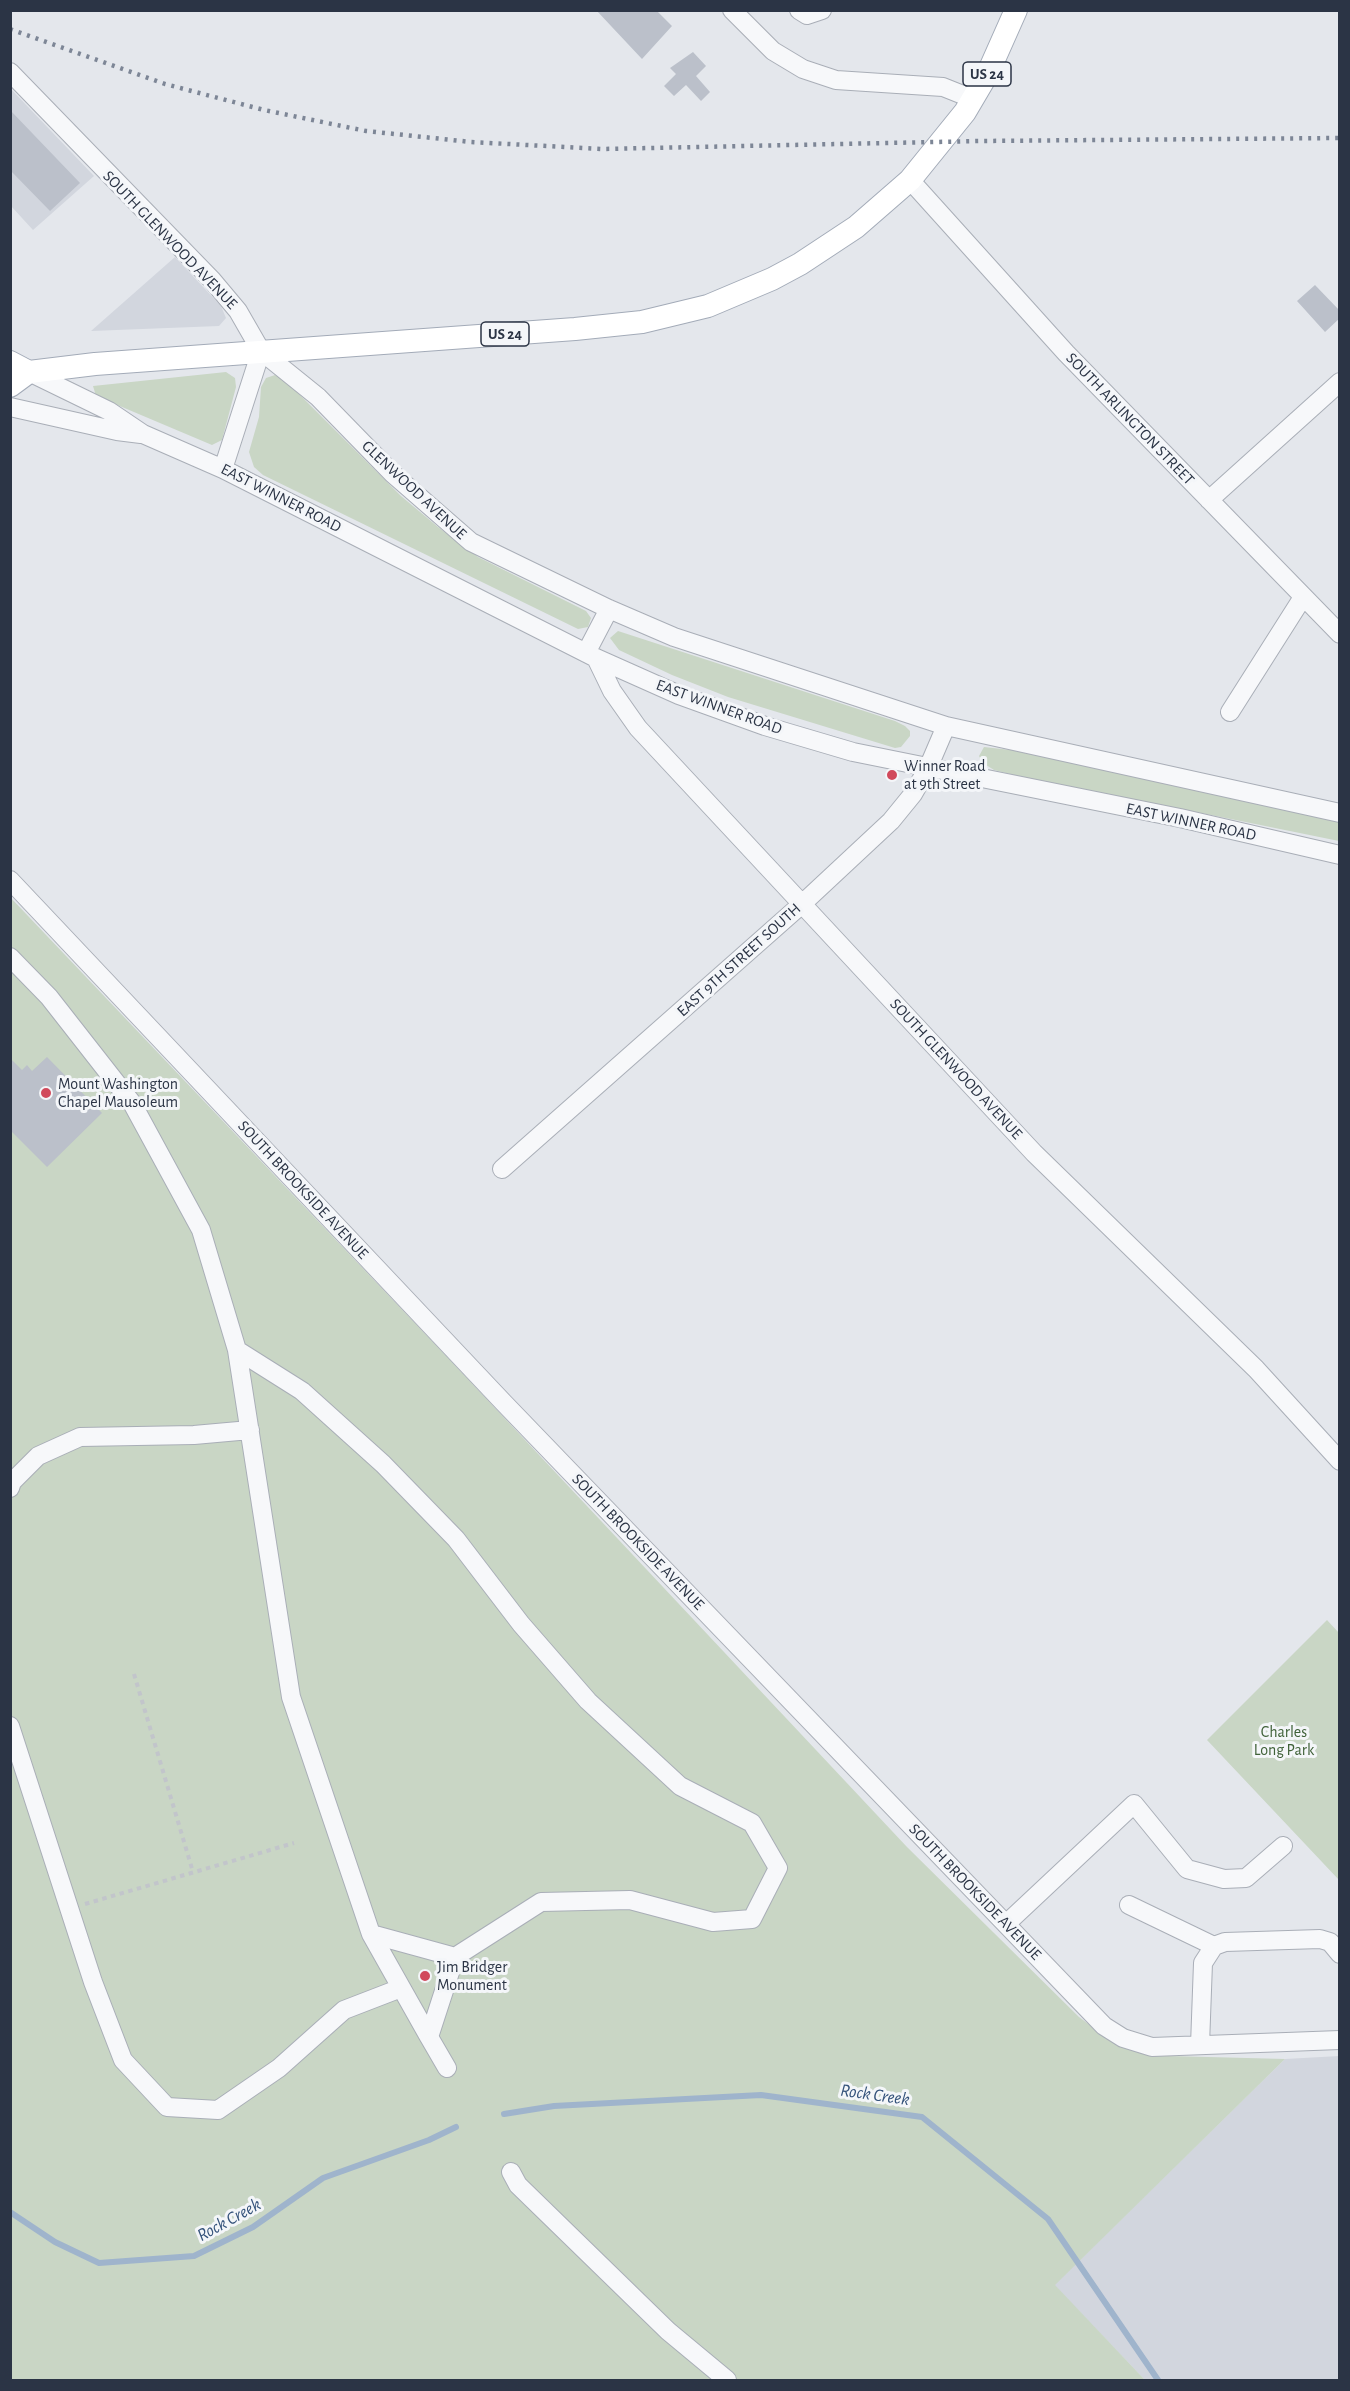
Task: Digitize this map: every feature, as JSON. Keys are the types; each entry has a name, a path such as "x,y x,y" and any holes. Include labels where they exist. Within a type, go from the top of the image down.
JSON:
{"main road":[{"name":"US 24","path":"20,367 575,329 642,322 676,314 741,293 800,264 856,227 910,180 949,134 973,99 1016,10"},
{"path":"10,386 20,367"}],"street":[{"path":"732,10 773,51 803,69 836,80 943,87 973,99"},
{"path":"800,10 807,15 822,10"},
{"name":"SOUTH GLENWOOD AVENUE","path":"10,72 212,280 238,311 261,351"},
{"name":"SOUTH ARLINGTON STREET","path":"910,180 1066,353 1340,634"},
{"path":"223,469 261,351"},
{"name":"GLENWOOD AVENUE","path":"261,351 318,397 393,474 471,542 609,609"},
{"name":"EAST WINNER ROAD","path":"20,367 110,411 142,434 223,469 591,655 679,694 765,726 853,752 1180,818 1340,855"},
{"path":"1209,500 1340,382"},
{"name":"EAST WINNER ROAD","path":"10,407 117,431 142,434"},
{"path":"1230,712 1303,597"},
{"path":"591,655 609,609 674,637 946,726 1340,813"},
{"name":"SOUTH GLENWOOD AVENUE","path":"591,655 612,691 638,728 1034,1153 1256,1369 1340,1461"},
{"name":"EAST 9TH STREET SOUTH","path":"502,1169 802,904 891,821 913,794 928,768 946,726"},
{"name":"SOUTH BROOKSIDE AVENUE","path":"10,880 503,1402 1104,2026 1123,2038 1152,2047 1340,2040"},
{"path":"10,957 49,997 132,1103 201,1230 237,1350 291,1697 371,1934 447,2068"},
{"path":"237,1350 302,1391 383,1464 456,1539 521,1624 588,1701 680,1786 752,1823 778,1868 752,1919 713,1922 630,1900 542,1902 455,1957 429,2037"},
{"path":"10,1488 12,1482 38,1456 80,1437 194,1435 250,1430"},
{"path":"10,1726 93,1982 123,2060 167,2107 218,2110 279,2068 344,2010 401,1988"},
{"path":"1006,1924 1134,1804 1187,1869 1224,1879 1246,1878 1283,1846"},
{"path":"1129,1905 1214,1946"},
{"path":"371,1934 455,1957"},
{"path":"1200,2045 1203,1963 1214,1946 1225,1942 1320,1939 1336,1944"},
{"path":"511,2172 518,2185 668,2331 727,2380"}],"path":[{"path":"134,1674 193,1872"},
{"path":"70,1908 294,1843"}],"shaded area":[{"path":"10,88 94,176 33,230 11,206"},
{"path":"175,257 221,306 226,318 219,326 91,331"},
{"path":"1339,2056 1339,2380 1145,2380 1054,2285 1285,2059"}],"green space":[{"path":"226,372 235,378 236,387 222,440 212,445 96,396 93,386"},
{"path":"275,375 286,381 401,496 438,527 478,557 586,611 591,618 588,627 578,629 263,475 254,467 249,452 259,417 261,387 266,378"},
{"path":"618,631 895,721 910,731 910,736 901,747 895,748 728,697 672,675 619,650 610,638"},
{"path":"984,747 1011,750 1339,821 1339,841 994,770 983,763 979,756"},
{"path":"10,897 450,1360 907,1847 1079,2017 1114,2043 1170,2056 1285,2059 1055,2285 1145,2380 11,2380"},
{"name":"Charles Long Park","path":"1327,1620 1339,1633 1339,1880 1207,1740"}],"building":[{"path":"596,10 657,11 672,26 642,59"},
{"path":"693,52 706,66 696,76 710,92 701,101 686,85 674,96 664,86 676,74 670,68"},
{"path":"10,110 80,183 50,211 10,170"},
{"path":"1315,285 1340,311 1340,318 1325,332 1297,301"},
{"name":"Mount Washington Chapel Mausoleum","path":"47,1057 102,1113 47,1167 10,1130 10,1058 22,1070 27,1065 32,1071"}],"waterway":[{"name":"Rock Creek","path":"504,2114 554,2106 761,2095 922,2117 1048,2219 1158,2380"},
{"name":"Rock Creek","path":"10,2212 55,2242 99,2263 194,2256 253,2227 323,2178 429,2140 456,2127"}],"railway":[{"path":"10,29 165,84 264,110 366,131 471,142 602,149 981,141 1340,138"}],"place":[{"name":"Winner Road at 9th Street","path":"892,775"},
{"name":"Mount Washington Chapel Mausoleum","path":"46,1093"},
{"name":"Jim Bridger Monument","path":"425,1976"}]}
